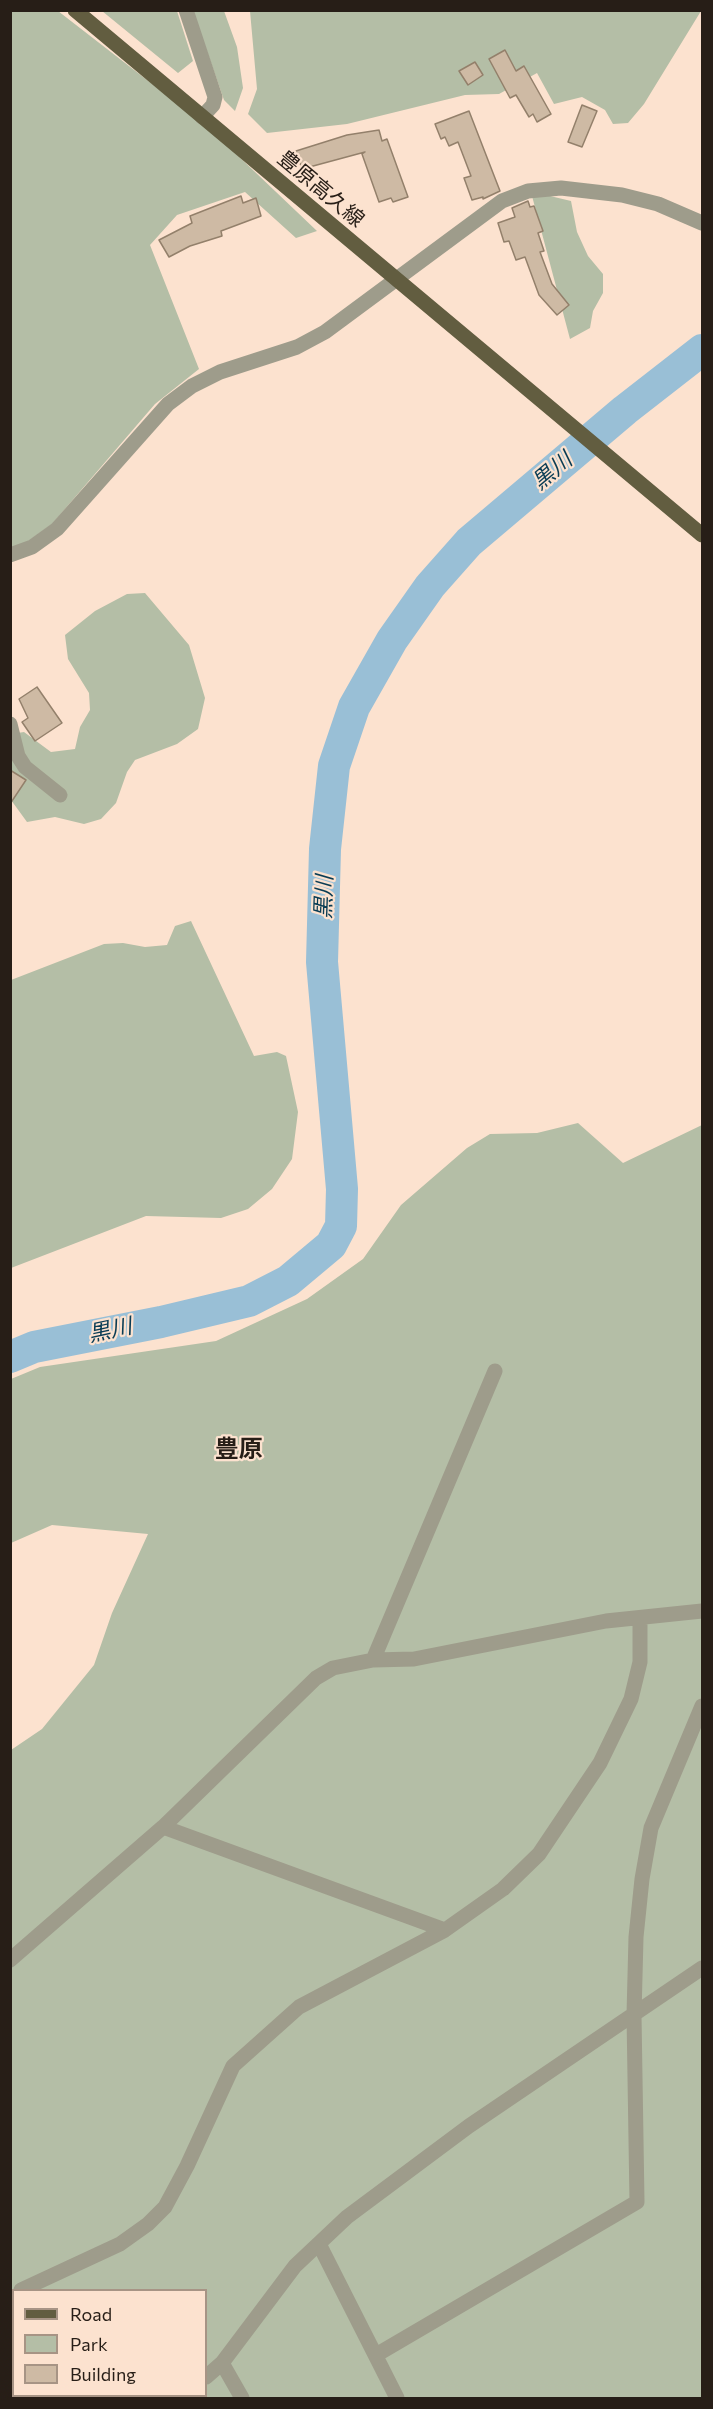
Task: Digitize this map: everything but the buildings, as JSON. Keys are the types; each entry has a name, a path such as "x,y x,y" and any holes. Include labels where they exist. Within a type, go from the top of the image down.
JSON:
{"main road":[{"name":"豊原高久線","path":"75,10 702,535"}],"street":[{"path":"186,10 215,97 213,105 202,117"},
{"path":"10,555 32,547 57,529 168,405 192,386 220,372 297,347 325,332 502,201 528,191 561,188 622,195 658,204 702,223"},
{"path":"10,724 18,756 25,767 60,795"},
{"path":"373,1660 495,1371"},
{"path":"10,1960 163,1827 316,1678 333,1668 373,1660 414,1659 606,1621 702,1611"},
{"path":"23,2289 120,2244 148,2224 165,2207 233,2066 298,2007 445,1930 503,1889 532,1861 582,1794 631,1699 640,1662 640,1618"},
{"path":"376,2355 637,2202 634,2015 636,1937 642,1879 651,1828 702,1706"},
{"path":"163,1827 445,1930"},
{"path":"207,2376 222,2363 265,2302 295,2266 347,2217 469,2126 702,1968"},
{"path":"319,2244 397,2398"},
{"path":"222,2363 242,2398"}],"green space":[{"path":"10,11 58,11 178,104 233,151 317,231 296,238 245,192 177,215 150,245 199,369 155,404 52,524 27,542 10,548"},
{"path":"102,11 177,11 193,61 178,73"},
{"path":"193,11 224,11 237,47 243,88 235,111 224,100"},
{"path":"250,11 701,11 644,104 628,123 613,124 605,110 582,97 554,104 537,73 499,94 465,95 347,124 267,133 248,114 257,89"},
{"path":"532,196 550,196 571,201 577,232 588,256 603,274 603,293 593,311 590,328 570,339"},
{"path":"145,593 189,645 205,698 198,729 177,744 135,760 127,772 116,803 101,819 84,824 55,817 27,822 11,800 11,734 24,732 51,752 75,749 80,727 90,710 89,693 68,659 65,635 95,611 127,594"},
{"path":"191,921 254,1056 277,1052 286,1056 298,1112 292,1159 272,1189 248,1209 221,1218 146,1216 11,1268 11,980 104,944 123,943 145,947 167,945 175,926"},
{"path":"578,1123 623,1163 702,1125 702,2398 11,2398 11,1750 42,1729 94,1665 112,1613 148,1534 52,1525 11,1543 11,1379 40,1367 216,1341 307,1299 363,1259 401,1205 467,1148 490,1134 537,1133"}],"waterway":[{"name":"黒川","path":"10,1357 34,1347 161,1322 249,1301 288,1281 331,1245 341,1226 342,1189 322,962 325,849 334,766 354,707 392,640 430,586 469,542 625,410 702,350"}],"district":[{"name":"豊原","path":"239,1449"}]}
